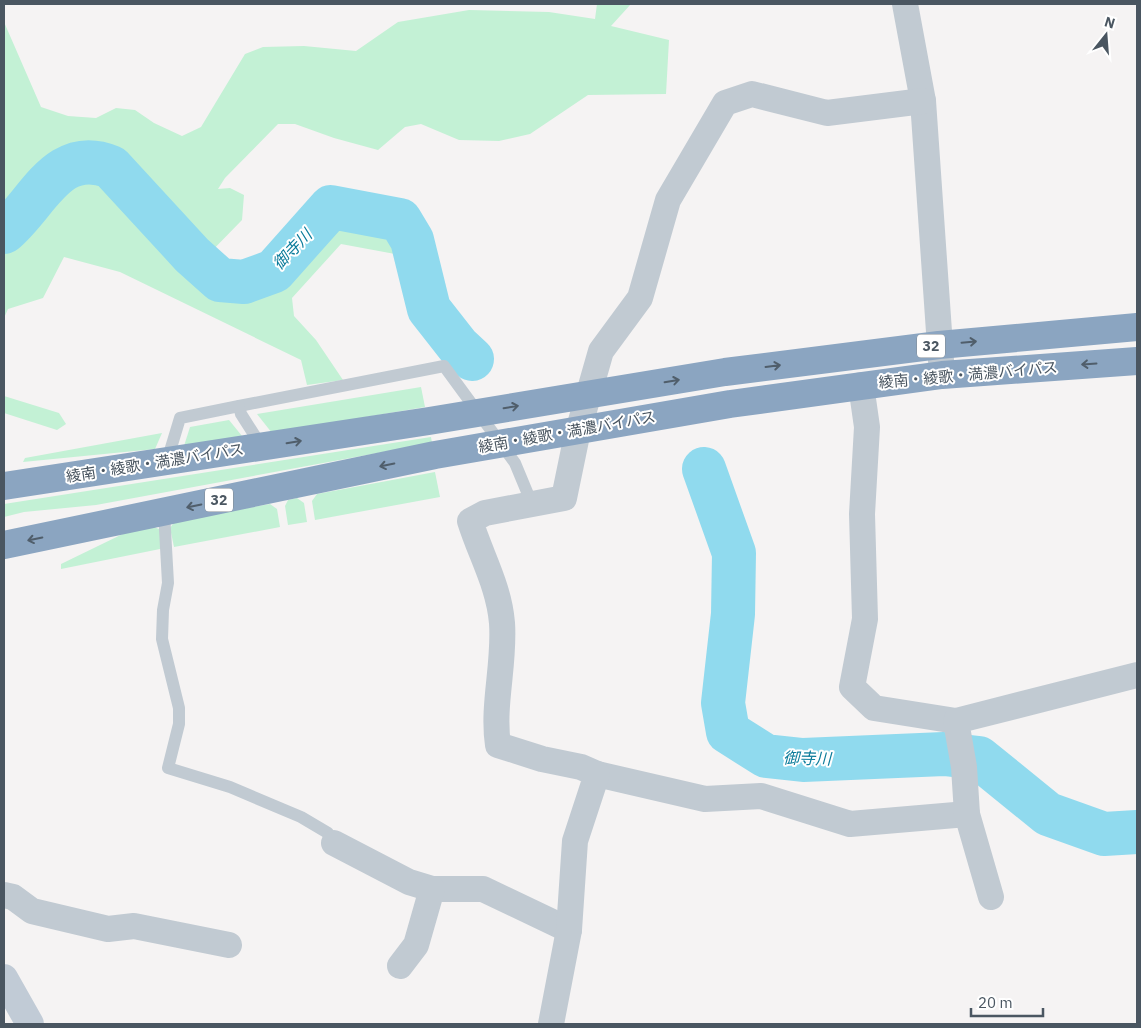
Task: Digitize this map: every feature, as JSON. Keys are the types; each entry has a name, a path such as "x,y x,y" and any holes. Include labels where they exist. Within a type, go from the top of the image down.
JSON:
{"highway":[{"name":"綾南・綾歌・満濃バイパス","path":"4,486 429,421 725,372 939,345 1137,327"},
{"name":"綾南・綾歌・満濃バイパス","path":"4,545 435,455 730,404 942,375 1137,361"}],"street":[{"path":"905,4 923,101 942,375"},
{"path":"923,101 827,113 752,94 725,103 668,200 640,298 601,351 577,435 564,498 485,513 470,521 496,588 502,624 496,726 498,746 542,759 581,767 597,774 705,799 761,796 850,824 967,814"},
{"path":"861,386 867,427 862,514 865,619 852,687 874,708 960,744 1137,674"},
{"path":"960,744 967,814 991,897"},
{"path":"551,1024 569,930 576,841 597,774"},
{"path":"334,843 401,878 432,889 484,889 569,930"},
{"path":"400,966 416,945 432,889"},
{"path":"4,895 13,896 32,911 108,929 134,926 229,945"},
{"path":"4,978 30,1024"}],"lane":[{"path":"168,461 180,418 444,366 515,463 532,504"},
{"path":"239,406 241,414 262,447"},
{"path":"164,512 168,583 163,610 162,638 179,708 179,724 168,768 230,787 300,817 328,833 334,843"}],"green space":[{"path":"597,4 631,4 611,26 669,40 666,94 588,95 530,134 499,141 459,140 421,124 405,127 378,150 334,138 295,124 278,124 225,178 218,189 230,188 244,195 242,220 205,258 115,164 93,155 73,157 49,171 4,226 4,22 41,107 68,116 96,118 116,108 135,110 154,123 182,136 201,127 245,54 263,47 304,46 356,51 398,22 469,10 549,12 595,19"},
{"path":"93,165 109,171 188,258 218,285 244,287 277,276 334,212 397,226 406,239 395,254 341,244 292,298 294,316 316,340 343,380 307,385 301,360 120,272 64,257 43,298 8,309 4,318 4,240 16,230 44,195 64,176 77,169"},
{"path":"421,387 425,407 272,433 257,414"},
{"path":"4,396 59,413 66,424 57,430 4,413"},
{"path":"229,420 242,436 184,446 190,427"},
{"path":"162,433 155,449 23,462 25,458"},
{"path":"431,437 432,443 96,505 24,512 4,517 4,504"},
{"path":"435,472 440,497 315,520 312,501 317,494"},
{"path":"297,498 304,503 307,522 288,525 285,506 288,500"},
{"path":"270,504 277,509 280,527 174,547 170,528 175,521"},
{"path":"152,526 161,530 165,548 61,569 61,564 133,529"}],"waterway":[{"name":"御寺川","path":"4,232 50,181 62,171 76,164 92,162 111,167 192,255 220,280 244,282 274,271 331,207 400,220 412,240 429,309 458,346 472,359"},
{"name":"御寺川","path":"704,469 734,553 733,614 723,703 728,732 766,756 803,760 944,754 979,758 1048,814 1104,834 1137,832"}]}
